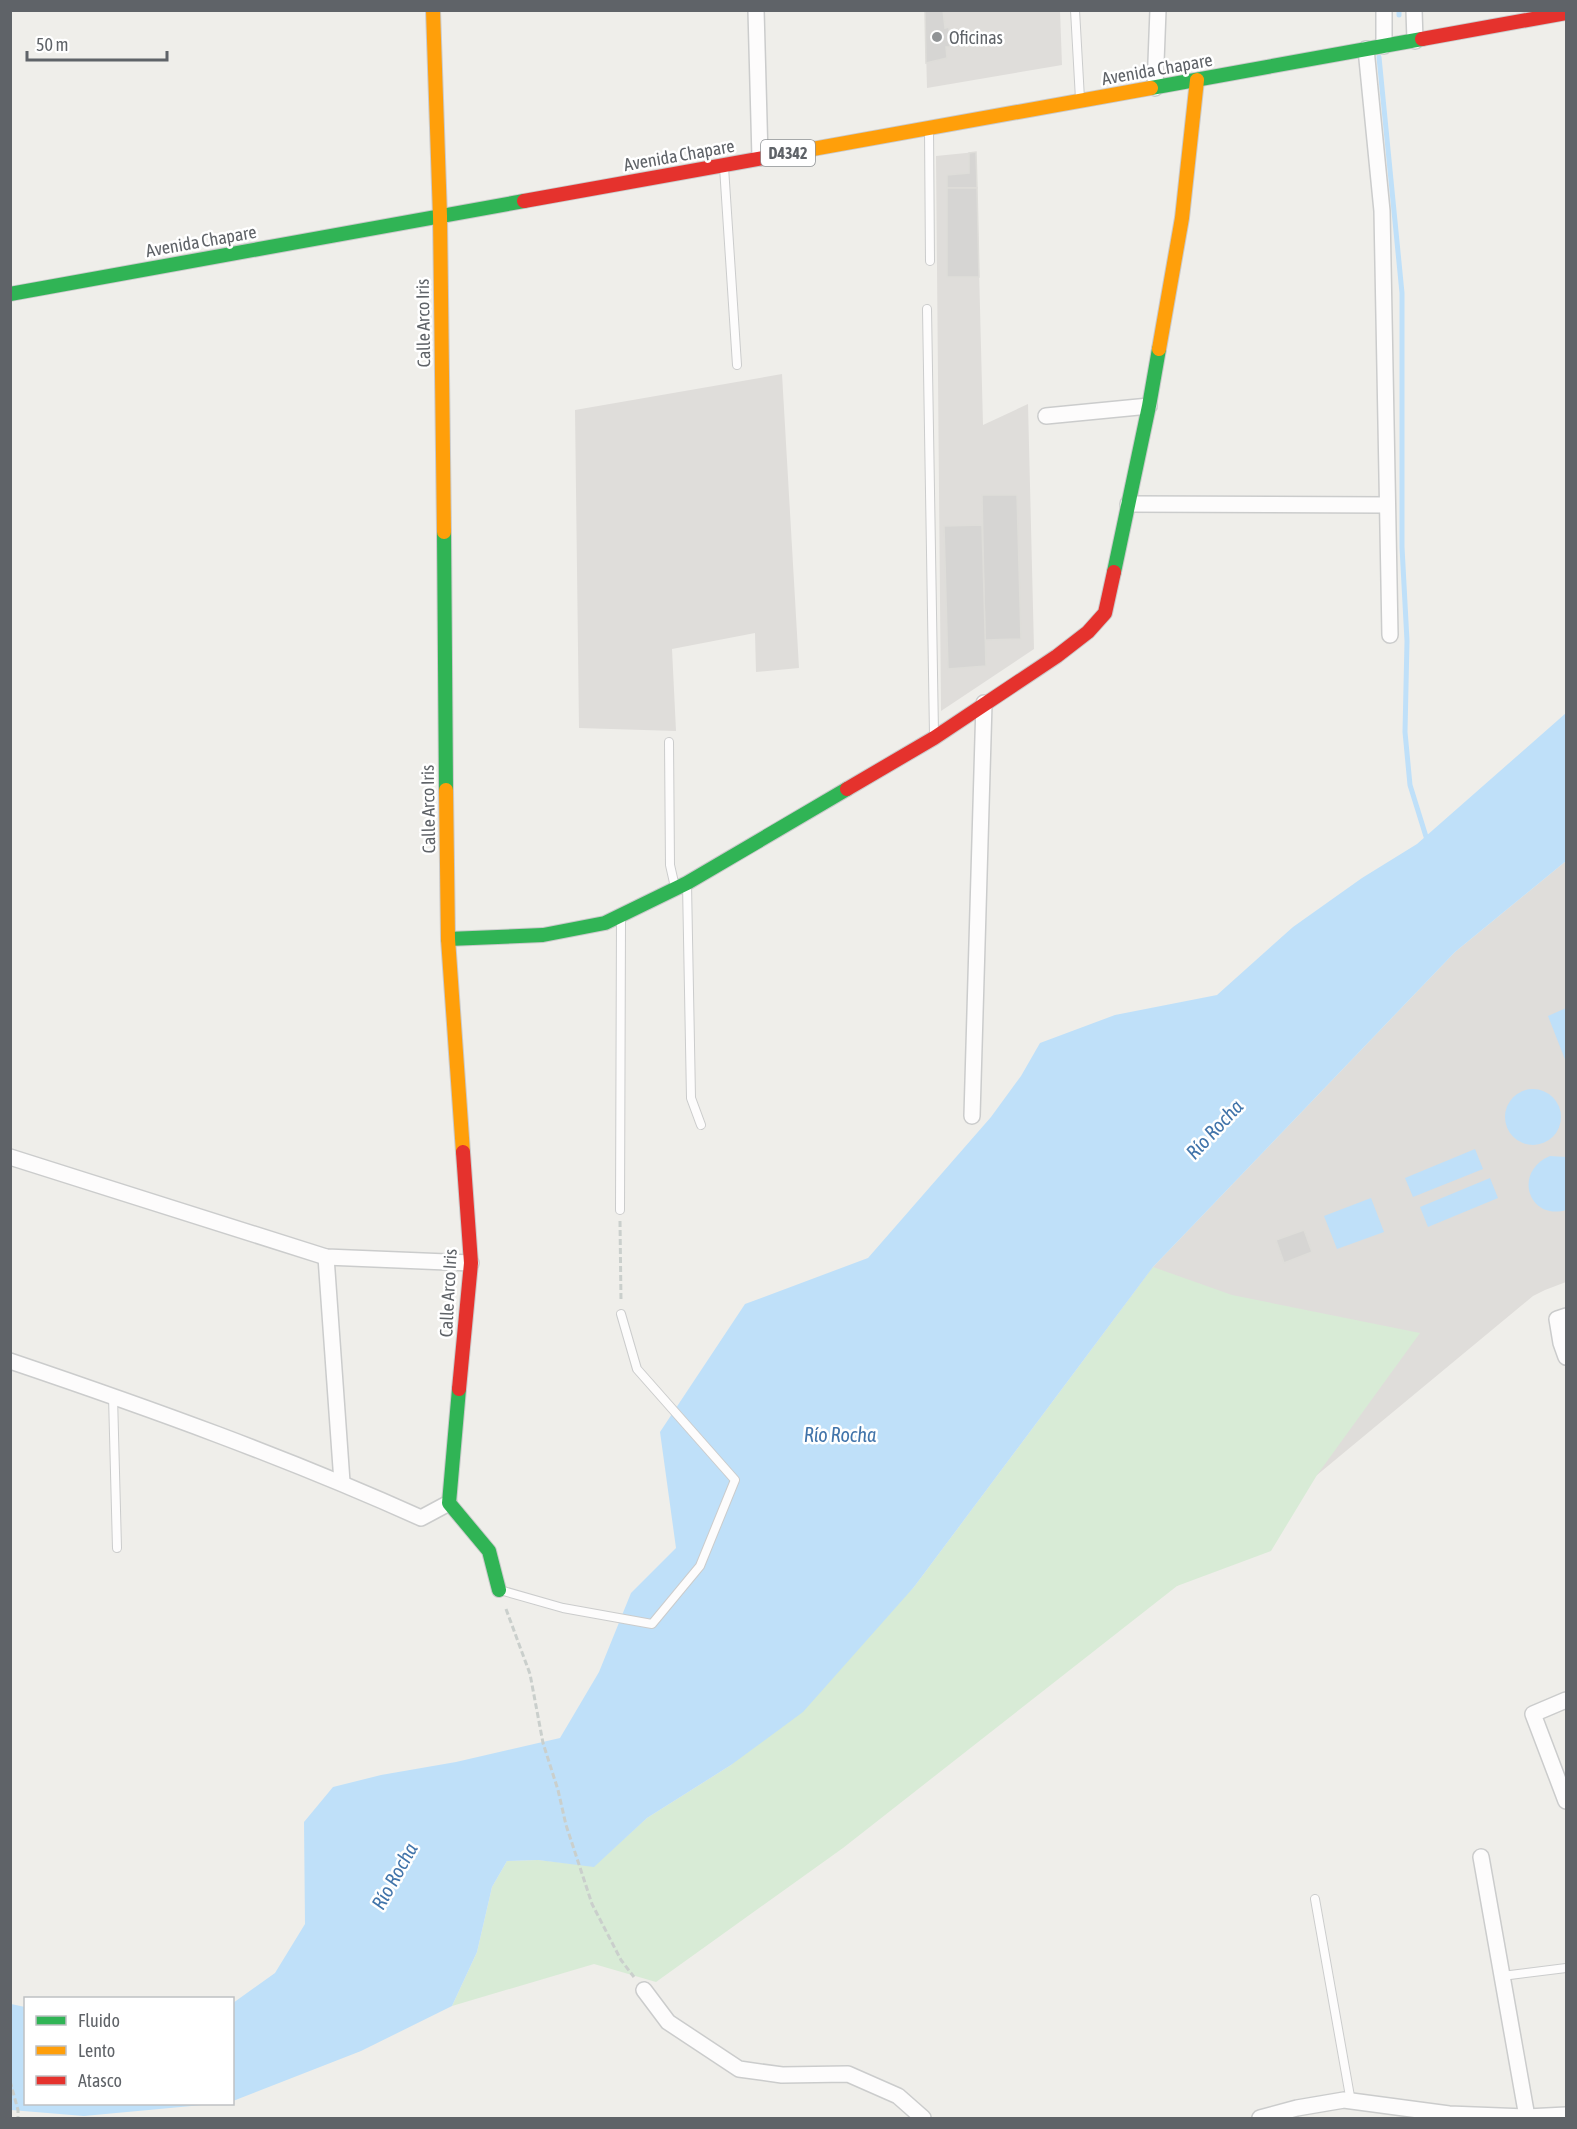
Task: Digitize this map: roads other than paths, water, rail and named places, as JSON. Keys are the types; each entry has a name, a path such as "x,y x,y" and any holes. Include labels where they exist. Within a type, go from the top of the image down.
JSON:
{"street":[{"name":"Calle Arco Iris","path":"433,10 440,216 448,939 471,1263 449,1503"},
{"path":"756,10 760,158"},
{"path":"1155,88 1158,10"},
{"path":"1384,10 1384,46"},
{"path":"1414,10 1415,40"},
{"name":"Avenida Chapare","path":"10,294 1566,13"},
{"path":"1366,49 1382,211 1390,635"},
{"path":"448,939 543,935 605,923 681,886 934,738 1088,632 1105,612 1149,406 1182,218 1197,80"},
{"path":"1046,416 1149,406"},
{"path":"1128,504 1388,505"},
{"path":"972,1116 984,703"},
{"path":"10,1157 326,1257 471,1263"},
{"path":"326,1257 342,1482"},
{"path":"1566,1316 1557,1319 1566,1357"},
{"path":"10,1361 113,1396 342,1482 422,1518 449,1503 489,1551 500,1590"},
{"path":"1566,1700 1533,1714 1566,1801"},
{"path":"1481,1857 1527,2117"},
{"path":"644,1990 668,2022 739,2069 782,2075 848,2074 898,2096 923,2118"},
{"path":"1260,2118 1297,2108 1344,2100 1449,2116 1566,2115"}],"lane":[{"path":"1075,10 1080,101"},
{"path":"929,128 930,261"},
{"path":"724,165 737,365"},
{"path":"927,309 934,738"},
{"path":"669,742 670,865 681,886 691,1098 700,1125"},
{"path":"620,1210 621,915"},
{"path":"500,1590 563,1608 652,1624 700,1566 735,1480 637,1369 621,1314"},
{"path":"113,1396 117,1548"},
{"path":"1315,1899 1351,2102"},
{"path":"1502,1976 1566,1968"}],"water":[{"name":"Río Rocha","path":"1566,713 1566,861 1455,952 1153,1267 914,1587 803,1712 731,1765 647,1818 594,1867 538,1860 507,1861 492,1887 477,1952 452,2006 361,2051 234,2101 234,2002 275,1973 305,1924 304,1822 333,1787 560,1738 599,1672 631,1593 676,1548 660,1432 745,1304 868,1258 991,1117 1021,1076 1040,1043 1115,1015 1217,995 1293,927 1362,878 1417,844"},
{"path":"1566,1008 1566,1062 1548,1016"},
{"path":"1527,1089 1539,1089 1553,1097 1561,1111 1559,1128 1553,1137 1539,1145 1527,1145 1510,1133 1505,1123 1505,1111 1517,1094"},
{"path":"1475,1149 1483,1169 1413,1197 1405,1178"},
{"path":"1550,1156 1566,1157 1566,1210 1553,1211 1543,1208 1535,1202 1530,1193 1531,1173 1538,1163"},
{"path":"1490,1178 1498,1198 1428,1227 1420,1207"},
{"path":"1371,1198 1384,1232 1337,1249 1324,1216"},
{"path":"11,2004 24,2007 24,2105 202,2105 84,2116 11,2110"}],"waterway":[{"path":"1399,10 1399,15"},
{"path":"1379,57 1402,293 1402,547 1407,641 1405,732 1410,785 1428,843"}],"place":[{"name":"Oficinas","path":"937,37"}]}
